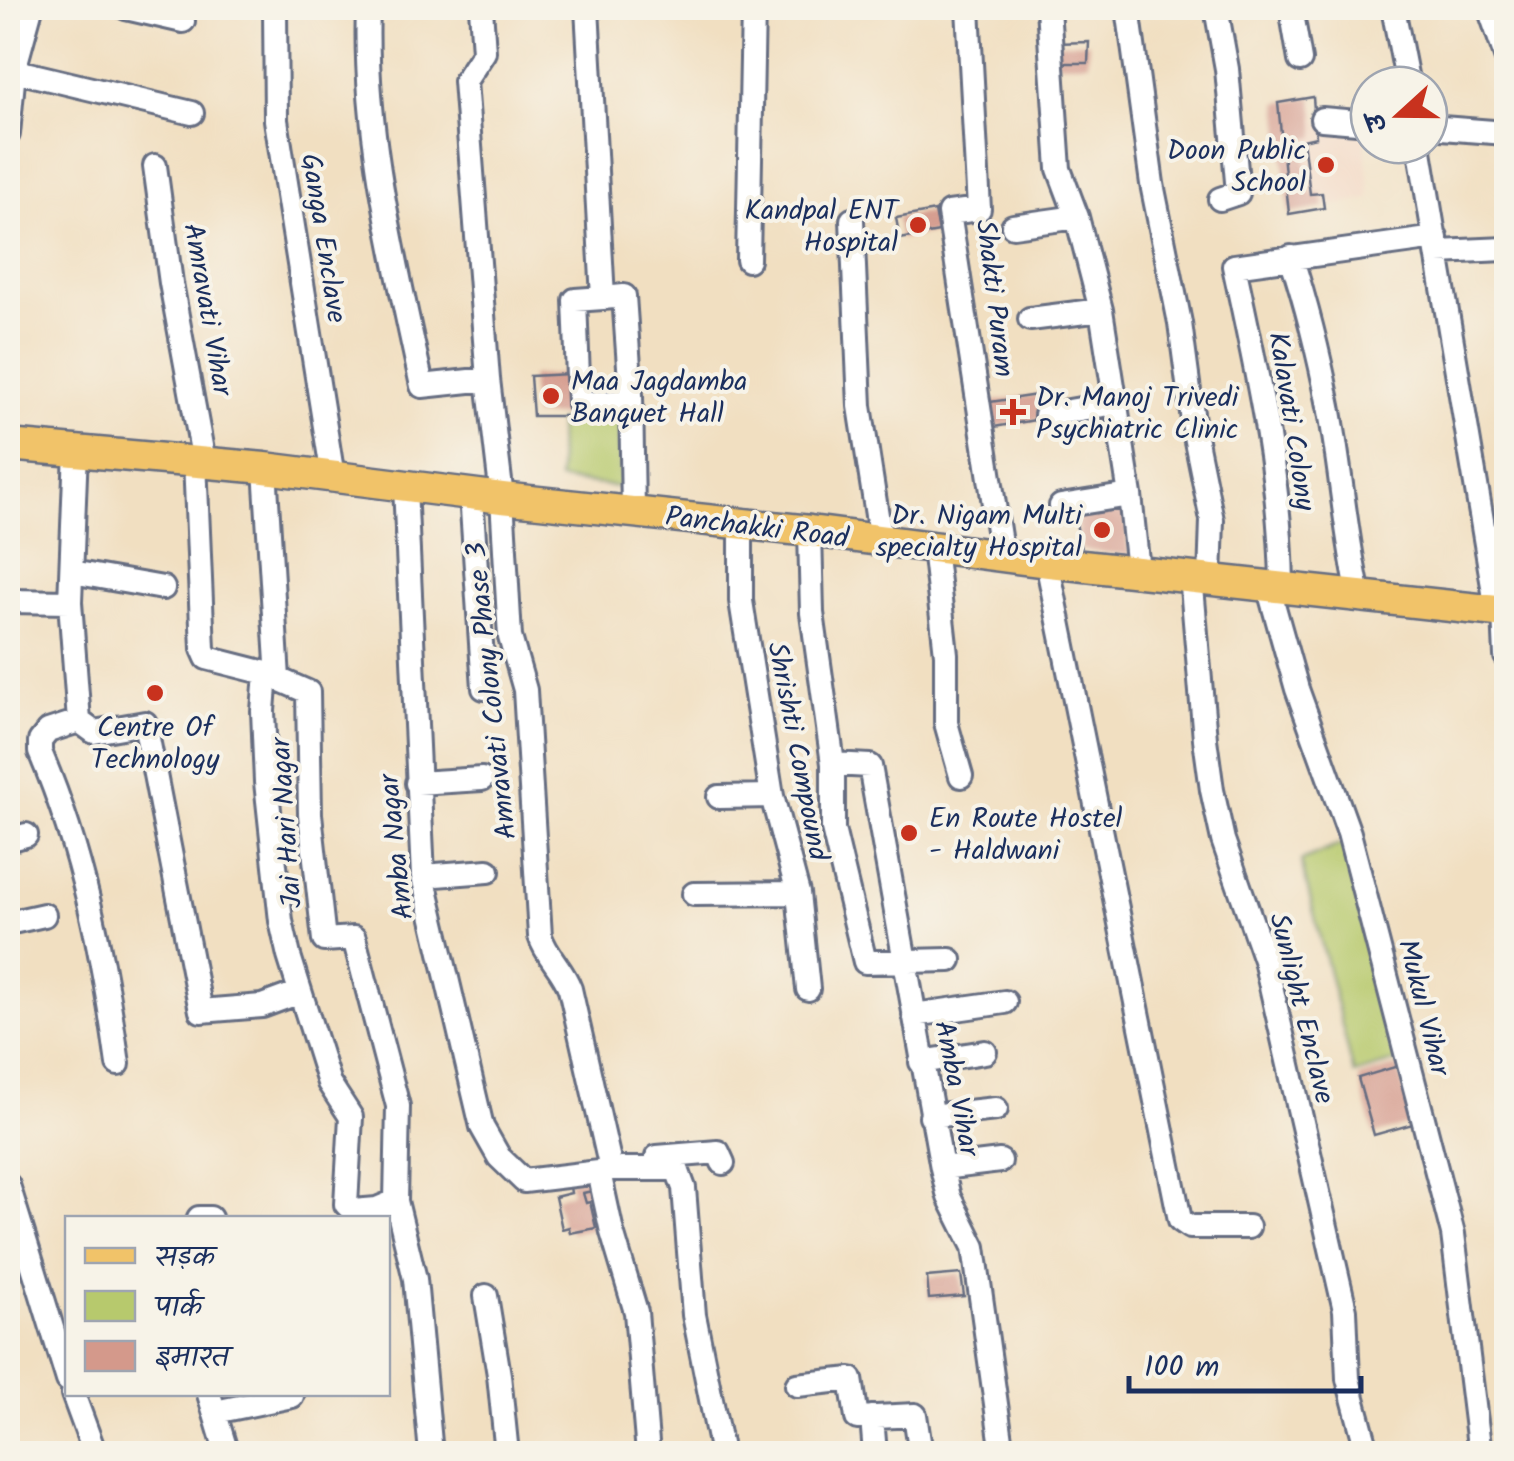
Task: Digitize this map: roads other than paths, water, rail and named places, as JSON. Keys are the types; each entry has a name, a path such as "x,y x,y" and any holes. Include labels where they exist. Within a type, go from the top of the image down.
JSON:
{"main road":[{"name":"Panchakki Road","path":"8,445 265,468 1048,562 1503,611"}],"street":[{"path":"8,134 11,70 31,8"},
{"path":"126,8 184,21"},
{"name":"Ganga Enclave","path":"276,8 276,120 333,477"},
{"path":"368,8 366,55 372,126 422,386 488,379"},
{"name":"Amravati Colony Phase 3","path":"481,8 484,52 464,81 488,379 502,498 510,637 525,690 540,936 570,988 605,1170"},
{"path":"587,8 603,298"},
{"path":"748,260 753,8"},
{"name":"Shakti Puram","path":"968,8 979,209 949,213 1002,556"},
{"path":"1048,8 1059,168 1077,216 1101,310 1138,570"},
{"name":"Sunlight Enclave","path":"1128,8 1152,184 1180,323 1194,436 1212,520 1201,577 1205,739 1212,790 1223,840 1265,960 1345,1310 1348,1379 1368,1454"},
{"path":"1216,8 1227,68 1238,193 1220,200"},
{"path":"1291,8 1300,60"},
{"path":"1393,8 1404,65"},
{"path":"1490,8 1506,56"},
{"path":"11,70 192,114"},
{"path":"1322,120 1349,122"},
{"path":"1449,129 1506,133"},
{"path":"1423,165 1503,611 1506,656"},
{"name":"Amravati Vihar","path":"155,166 170,283 192,384 199,461 203,649 207,658 272,676"},
{"path":"1013,226 1077,216"},
{"path":"852,220 860,406 882,540"},
{"path":"1359,595 1330,408 1291,257 1437,245 1506,249"},
{"name":"Kalavati Colony","path":"1275,587 1282,545 1267,416 1234,266 1291,257"},
{"path":"632,401 579,404 575,300 624,296 632,401 633,511"},
{"path":"1030,319 1101,310"},
{"path":"1046,414 1115,403"},
{"path":"76,450 70,602 79,720 94,732 145,723 201,1010 262,1006 300,992"},
{"path":"265,468 272,676 263,711 266,782 281,920 330,1083 351,1117 348,1209 353,1212 396,1201"},
{"name":"Amba Nagar","path":"404,486 423,876 482,1127 499,1156 524,1182 605,1170"},
{"path":"472,494 484,688"},
{"path":"1062,506 1130,494"},
{"name":"Shrishti Compound","path":"741,523 741,602 772,796 798,893 808,989"},
{"path":"810,531 812,613 833,764 833,829 865,962 950,960"},
{"path":"934,547 946,654 946,723 961,776"},
{"path":"1048,562 1180,1220 1190,1228 1248,1228"},
{"path":"72,572 163,588"},
{"name":"Mukul Vihar","path":"1275,587 1297,689 1349,834 1453,1234 1480,1454"},
{"path":"8,600 70,602"},
{"name":"Jai Hari Nagar","path":"272,676 308,692 310,814 324,940 354,938 398,1106 396,1201 415,1279 431,1454"},
{"path":"79,720 48,731 40,741 40,752 78,854 96,923 118,1064"},
{"name":"Amba Vihar","path":"833,764 870,766 942,1168 949,1197 974,1247 1003,1454"},
{"path":"417,783 482,779"},
{"path":"719,797 772,796"},
{"path":"423,876 488,871"},
{"path":"694,894 798,893"},
{"path":"8,923 44,916"},
{"path":"914,1014 1005,1002"},
{"path":"921,1062 985,1052"},
{"path":"931,1116 996,1109"},
{"path":"640,1168 644,1158 718,1152 723,1164"},
{"path":"942,1168 1000,1161"},
{"path":"648,1454 636,1312 612,1232 605,1170 677,1168 684,1188 694,1315 722,1454"},
{"path":"8,1186 65,1373"},
{"path":"486,1296 507,1454"},
{"path":"797,1386 851,1380 857,1418 915,1416 920,1454"},
{"path":"74,1396 95,1454"},
{"path":"227,1454 212,1403 292,1396"},
{"path":"872,1418 875,1454"}],"place":[{"name":"Doon Public School","path":"1326,165"},
{"name":"Kandpal ENT Hospital","path":"918,225"},
{"name":"Maa Jagdamba Banquet Hall","path":"551,396"},
{"name":"Dr. Manoj Trivedi Psychiatric Clinic","path":"1013,412"},
{"name":"Dr. Nigam Multi specialty Hospital","path":"1102,530"},
{"name":"Centre Of Technology","path":"155,693"},
{"name":"En Route Hostel - Haldwani","path":"909,833"}]}
